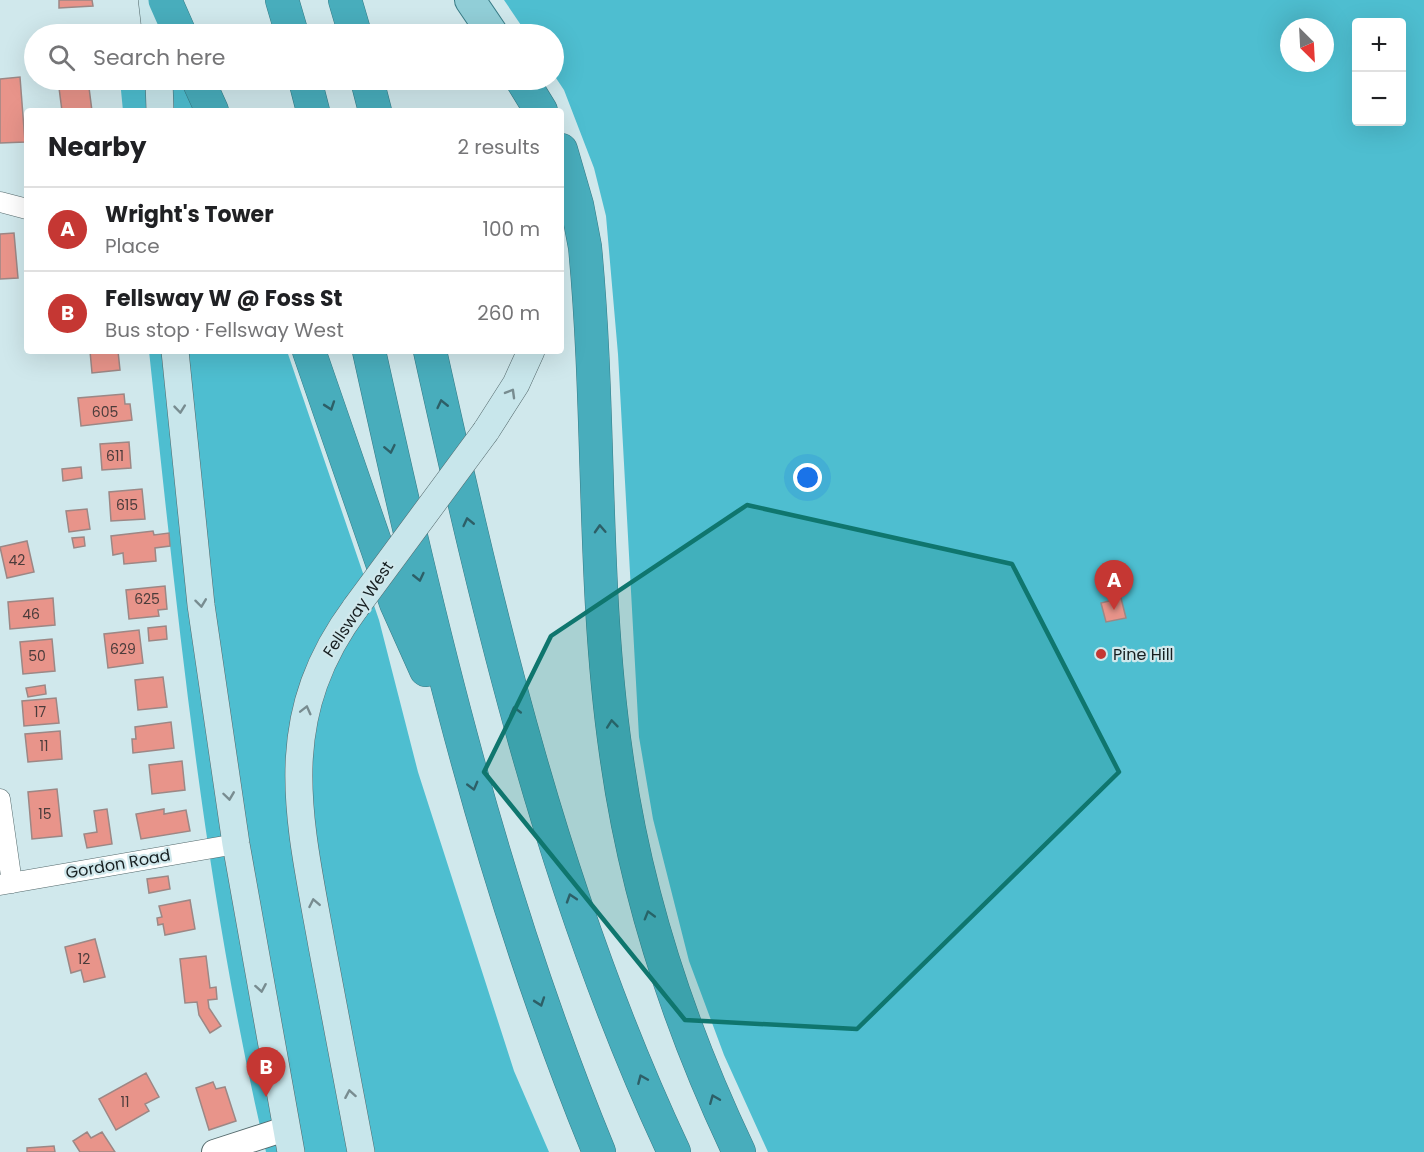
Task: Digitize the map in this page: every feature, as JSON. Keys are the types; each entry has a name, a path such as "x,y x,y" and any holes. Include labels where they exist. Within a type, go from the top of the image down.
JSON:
{"highway":[{"path":"165,0 176,24"},
{"path":"282,0 289,24"},
{"path":"345,0 352,24"},
{"path":"203,90 211,108"},
{"path":"307,90 312,108"},
{"path":"370,90 374,108"},
{"path":"528,90 540,108"},
{"path":"564,160 578,205 585,247 608,675 616,754 628,827 665,971 692,1044 739,1152"},
{"path":"310,354 396,603 463,750"},
{"path":"370,354 421,587 463,750 521,946 599,1152"},
{"path":"431,354 496,636 555,849 606,992 674,1152"}],"main road":[{"path":"152,0 155,24"},
{"path":"470,0 486,24"},
{"path":"159,90 160,108"},
{"path":"525,90 532,108"},
{"path":"175,354 201,604 236,844 288,1140"},
{"name":"Fellsway West","path":"361,1152 306,856 297,781 299,741 313,685 328,650 356,607 486,431 512,391 530,354"}],"street":[{"path":"0,202 24,208"},
{"path":"0,799 6,884"},
{"name":"Gordon Road","path":"6,884 236,844"},
{"path":"214,1152 288,1140"}],"highlighted area":[{"path":"747,505 1012,564 1119,772 857,1029 685,1020 484,772 551,636"}],"shaded area":[{"path":"504,0 1424,0 1424,1152 768,1152 724,1055 689,961 653,819 639,737 618,354 606,216 594,168 564,90 564,24 520,24"},
{"path":"121,90 189,90 196,108 123,108"},
{"path":"149,354 288,354 379,620 418,772 514,1071 549,1152 266,1152 244,1053 209,854 171,552"}],"building":[{"path":"59,0 92,0 93,6 59,8"},
{"path":"20,77 24,142 0,143 0,79"},
{"path":"59,90 89,90 92,108 62,108"},
{"path":"14,233 18,278 0,279 0,234"},
{"path":"90,354 118,354 120,370 92,373"},
{"path":"124,394 125,404 130,404 132,420 81,426 78,398"},
{"path":"129,442 131,468 102,470 100,444"},
{"path":"81,467 82,478 63,481 62,469"},
{"path":"142,489 145,519 111,521 109,492"},
{"path":"87,509 90,529 69,532 66,511"},
{"path":"153,531 154,535 169,533 170,546 155,548 156,561 124,564 123,553 113,555 111,536"},
{"path":"84,537 85,546 74,548 72,538"},
{"path":"27,541 34,572 7,578 0,547"},
{"path":"165,586 167,609 158,610 159,616 129,619 126,590"},
{"path":"53,598 55,625 10,629 8,602"},
{"path":"1121,598 1126,618 1106,622 1101,603"},
{"path":"166,626 167,639 149,641 148,628"},
{"path":"139,630 143,663 108,668 104,634"},
{"path":"52,639 55,671 23,674 20,642"},
{"path":"163,677 167,707 138,710 135,680"},
{"path":"45,685 46,694 28,697 26,688"},
{"path":"56,698 59,723 24,726 22,701"},
{"path":"171,722 174,748 133,753 132,739 136,739 135,727"},
{"path":"60,731 62,759 28,762 25,734"},
{"path":"182,761 185,790 152,794 149,765"},
{"path":"57,789 62,836 32,839 28,792"},
{"path":"107,809 112,844 87,848 84,834 97,832 94,811"},
{"path":"164,809 164,814 186,810 190,831 141,839 136,814"},
{"path":"168,876 170,889 149,893 147,879"},
{"path":"190,900 195,929 165,935 163,924 158,925 157,918 162,917 159,906"},
{"path":"95,939 105,977 84,982 81,970 71,973 65,947"},
{"path":"206,956 210,988 216,987 217,999 208,1000 209,1008 221,1026 210,1033 199,1015 197,1002 185,1003 180,959"},
{"path":"146,1073 159,1097 145,1104 149,1111 116,1130 99,1099"},
{"path":"213,1082 216,1089 225,1087 236,1121 209,1130 196,1088"},
{"path":"87,1132 91,1138 102,1132 115,1152 80,1152 73,1141"},
{"path":"54,1146 55,1152 27,1152 27,1148"}],"place":[{"name":"Wright's Tower","path":"1114,610"},
{"name":"Pine Hill","path":"1101,654"},
{"name":"Fellsway W @ Foss St","path":"266,1097"}]}
